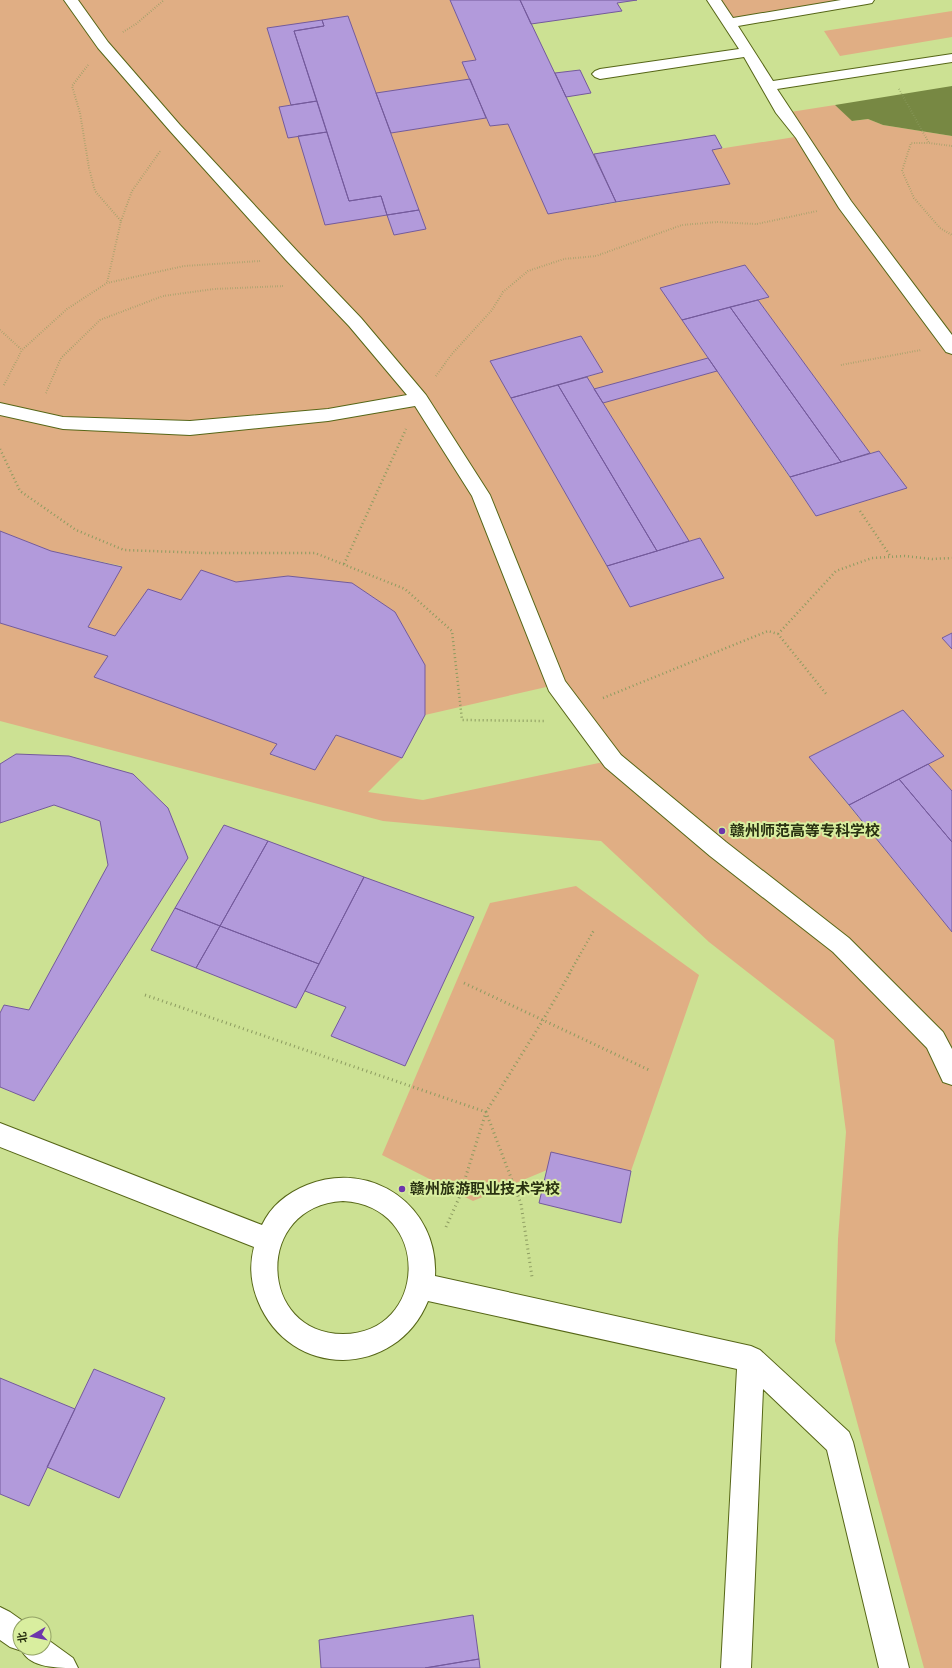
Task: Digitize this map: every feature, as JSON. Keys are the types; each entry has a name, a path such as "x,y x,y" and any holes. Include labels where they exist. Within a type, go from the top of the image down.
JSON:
{"street":[{"path":"71,0 103,45 174,128 355,322 420,399 481,495 556,685 613,761 718,849 841,946 934,1040 952,1074"},
{"path":"714,0 845,204 950,347"},
{"path":"728,23 867,0"},
{"path":"600,74 748,52"},
{"path":"768,86 952,58"},
{"path":"0,409 63,423 190,428 328,415 420,399"},
{"path":"0,1135 270,1242"},
{"path":"336,1189 358,1189 378,1195 396,1206 410,1222 419,1241 422,1263 419,1286 411,1307 396,1325 378,1339 356,1346 331,1348 308,1342 289,1328 273,1310 266,1287 264,1263 270,1242 281,1222 296,1205 316,1194 336,1189"},
{"path":"419,1286 751,1359 839,1442 894,1668"},
{"path":"736,1668 751,1359"},
{"path":"0,1622 12,1631"},
{"path":"46,1656 63,1668"}],"path":[{"path":"121,221 95,191 89,168 80,113 72,86 103,45 136,24 164,0"},
{"path":"900,92 929,143"},
{"path":"107,283 121,221 132,190 152,164 174,128"},
{"path":"952,146 929,143 911,143 902,171 914,198 940,228 952,235"},
{"path":"344,564 420,399 451,355 492,310 503,292 528,271 564,259 596,256 682,225 718,222 757,224 845,204"},
{"path":"2,390 22,350 67,309 107,283 184,266 240,263 292,256"},
{"path":"35,417 61,358 100,320 163,296 214,289 286,286 282,281"},
{"path":"0,330 22,350"},
{"path":"841,364 950,347"},
{"path":"0,449 20,491 76,530 124,550 205,553 315,553 405,588 452,631 462,720 579,716 768,631 778,634 828,695"},
{"path":"860,510 891,557"},
{"path":"778,634 836,571 872,558 905,556 932,559 952,558"},
{"path":"444,1232 459,1198 486,1112 543,1020 594,930"},
{"path":"464,983 649,1070"},
{"path":"145,995 486,1112"},
{"path":"486,1112 521,1204 537,1312"}],"shaded area":[{"name":"赣州师范高等专科学校","path":"0,0 450,0 476,60 462,62 470,79 376,93 348,17 267,28 291,105 279,107 298,136 325,224 387,215 394,235 426,229 391,133 486,118 490,126 508,124 548,214 730,184 712,150 801,136 784,113 835,105 853,121 868,119 883,125 952,136 952,633 942,638 952,649 952,791 928,764 944,756 903,710 809,757 952,932 952,1668 924,1668 835,1341 838,1239 846,1132 834,1040 709,942 601,841 383,821 0,721 0,623 108,656 94,677 277,744 271,755 315,770 336,735 402,758 368,792 423,800 613,760 555,685 425,715 425,665 395,612 352,583 288,576 236,582 181,600 115,636 88,627 122,566 51,551 0,531","holes":["745,265 769,297 758,300 870,453 879,451 907,488 816,516 717,371 603,403 689,541 700,538 724,577 630,607 490,361 581,336 603,372 587,377 594,389 708,358 661,288"]},
{"path":"714,0 867,0 728,23"},
{"path":"952,11 952,37 840,56 824,31"},
{"path":"952,86 952,136 883,125 868,119 852,121 835,105"},
{"path":"576,886 699,975 631,1171 547,1170 473,1201 382,1155 490,903"}],"building":[{"path":"450,0 520,0 616,202 548,214 508,124 490,126 462,62 476,60"},
{"path":"520,0 637,0 617,3 622,11 531,24"},
{"path":"348,16 419,210 387,215 381,196 349,201 294,31 324,26 322,20"},
{"path":"322,20 324,26 294,31 317,101 291,105 267,28"},
{"path":"580,70 591,93 566,97 555,73"},
{"path":"470,79 486,118 391,133 376,93"},
{"path":"317,101 327,132 288,138 279,107"},
{"path":"327,132 349,201 381,196 387,215 325,225 298,136"},
{"path":"715,135 722,148 712,150 730,184 616,202 594,154"},
{"path":"419,210 426,229 394,235 387,215"},
{"path":"745,265 769,297 682,320 660,288"},
{"path":"758,300 870,453 841,462 730,307"},
{"path":"730,307 841,462 790,477 682,320"},
{"path":"581,336 603,372 511,398 490,361"},
{"path":"708,358 717,371 603,403 594,389"},
{"path":"587,377 689,541 657,551 558,385"},
{"path":"558,385 657,551 607,566 511,398"},
{"path":"879,451 907,488 816,516 790,477"},
{"path":"0,531 51,551 122,567 88,627 115,636 148,589 181,600 201,570 236,582 288,576 352,583 395,612 425,665 425,715 402,758 336,735 315,770 270,754 277,744 94,677 108,656 0,623"},
{"path":"700,538 724,578 630,607 607,566"},
{"path":"952,633 952,649 942,638"},
{"path":"903,710 944,756 849,805 809,757"},
{"path":"16,754 69,756 133,774 168,808 188,858 34,1101 0,1087 0,1013 4,1005 29,1010 108,865 100,821 54,805 0,823 0,764"},
{"path":"928,764 952,791 952,842 899,779"},
{"path":"899,779 952,842 952,932 849,805"},
{"path":"224,825 268,841 220,926 175,908"},
{"path":"268,841 364,877 319,964 220,926"},
{"path":"364,877 474,917 405,1066 331,1036 346,1007 305,991"},
{"path":"175,908 220,926 196,968 151,950"},
{"path":"220,926 319,964 296,1008 196,968"},
{"path":"551,1152 631,1171 621,1223 539,1203"},
{"path":"94,1369 165,1398 119,1498 47,1467"},
{"path":"0,1378 75,1409 29,1506 0,1494"},
{"path":"473,1615 479,1659 425,1668 321,1668 319,1640"},
{"path":"479,1659 480,1668 425,1668"}],"place":[{"name":"赣州师范高等专科学校","path":"722,831"},
{"name":"赣州旅游职业技术学校","path":"402,1189"}]}
